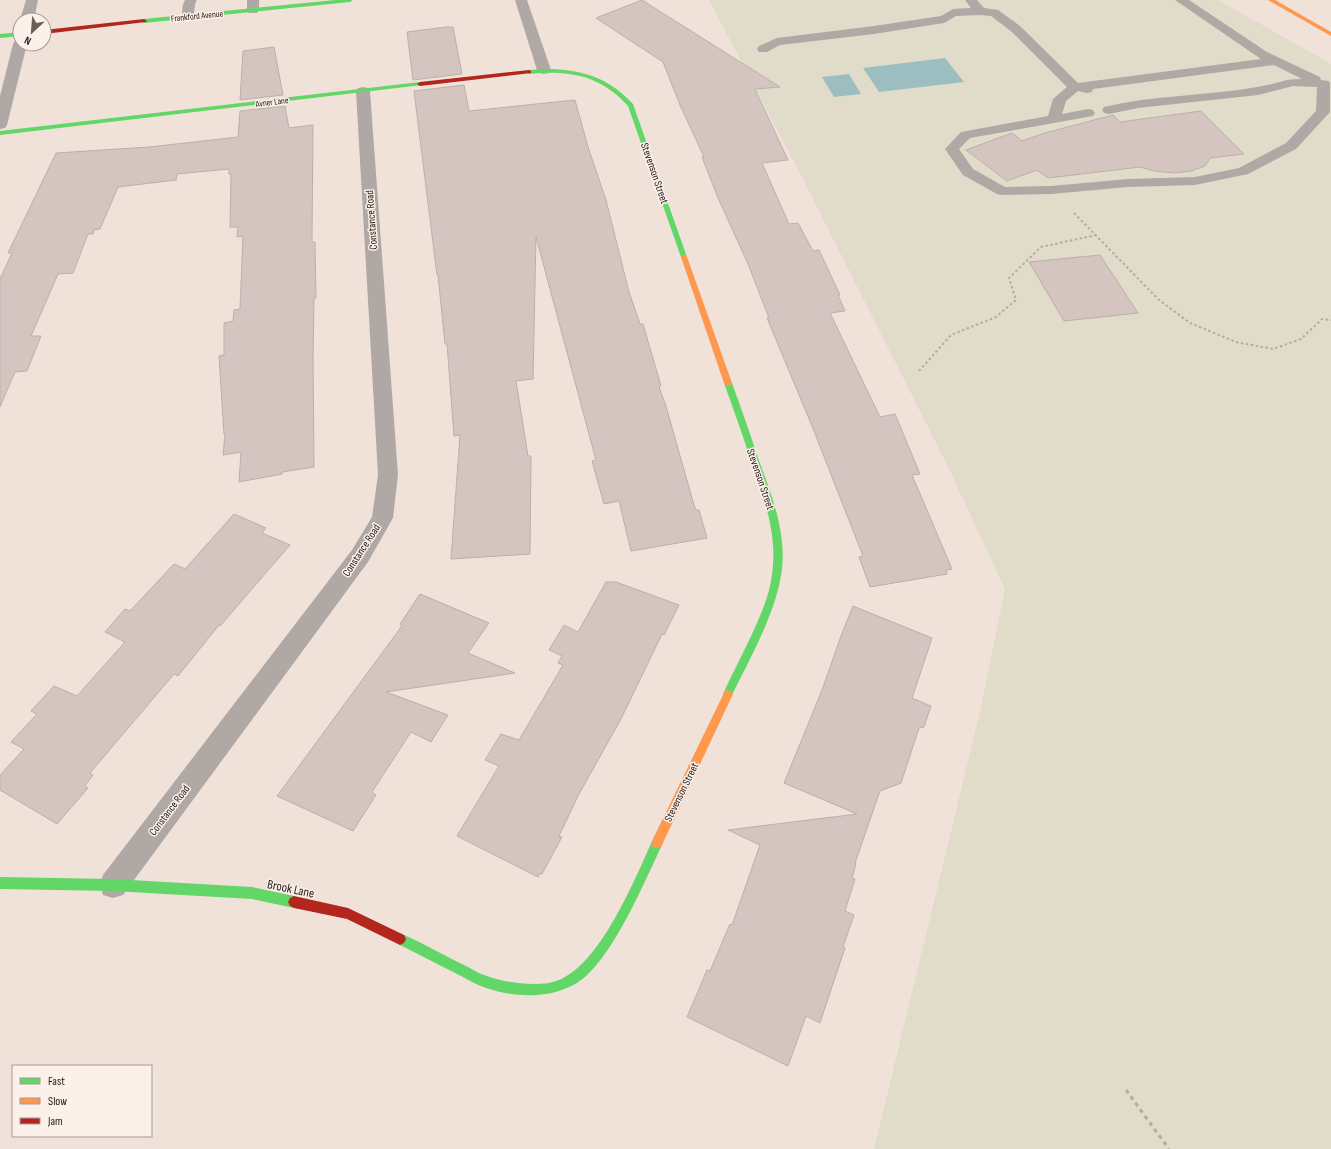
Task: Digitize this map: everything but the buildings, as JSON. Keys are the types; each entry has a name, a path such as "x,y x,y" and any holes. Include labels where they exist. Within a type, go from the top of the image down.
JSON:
{"street":[{"path":"28,12 32,0"},
{"name":"Frankford Avenue","path":"52,31 188,17 253,5 350,0"},
{"path":"521,0 544,70"},
{"path":"1271,0 1331,34"},
{"path":"0,36 12,35"},
{"path":"0,125 18,52"},
{"name":"Avner Lane","path":"0,133 544,70"},
{"name":"Stevenson Street","path":"544,70 568,72 595,78 618,89 630,105 772,508 778,533 778,558 775,582 768,608 625,910 606,941 590,963 576,977 560,986"},
{"name":"Constance Road","path":"113,885 360,556 382,518 388,475 363,91"},
{"name":"Brook Lane","path":"0,883 113,885 252,893 348,914 489,983 528,990 560,986"}],"lane":[{"path":"188,17 189,3 191,0"},
{"path":"971,0 980,11"},
{"path":"1181,0 1263,55 1327,82"},
{"path":"763,49 777,42 874,30 944,19 953,13 980,11 994,13 1016,30 1075,87 1105,92 1134,105"},
{"path":"1054,119 1060,100 1075,87 1275,61"},
{"path":"1109,110 1134,105 1258,91 1293,82 1327,82"},
{"path":"1088,113 966,135 952,149 968,172 1002,191 1051,190 1128,183 1195,181 1243,171 1291,146 1323,112 1327,82"}],"path":[{"path":"1051,190 1159,300 1190,323 1236,342 1273,349 1301,339 1322,319 1331,320"},
{"path":"920,371 951,335 996,317 1016,300 1009,278 1041,247 1096,235"},
{"path":"1126,1090 1169,1149"}],"shaded area":[{"path":"709,0 1218,0 1331,64 1331,1149 874,1149 980,712 1005,589 950,471 804,181"}],"water":[{"path":"945,58 964,82 879,92 863,68"},
{"path":"849,74 861,94 834,97 822,77"}],"traffic: fast":[{"path":"144,21 350,0"},
{"path":"0,36 12,35"},
{"path":"529,72 558,71 585,75 610,86 621,94 631,105 684,257"},
{"path":"0,133 420,84"},
{"path":"728,383 772,508 777,538 778,557 773,593 767,610 760,628 728,694"},
{"path":"400,939 487,982 524,989 542,989 559,986 574,978 589,964 604,945 629,901 657,843"},
{"path":"0,883 113,885 252,893 294,902"}],"traffic: slow":[{"path":"1271,0 1331,34"},
{"path":"684,257 728,383"},
{"path":"657,843 728,694"}],"traffic: jam":[{"path":"52,31 144,21"},
{"path":"420,84 529,72"},
{"path":"294,902 348,914 400,939"}]}
